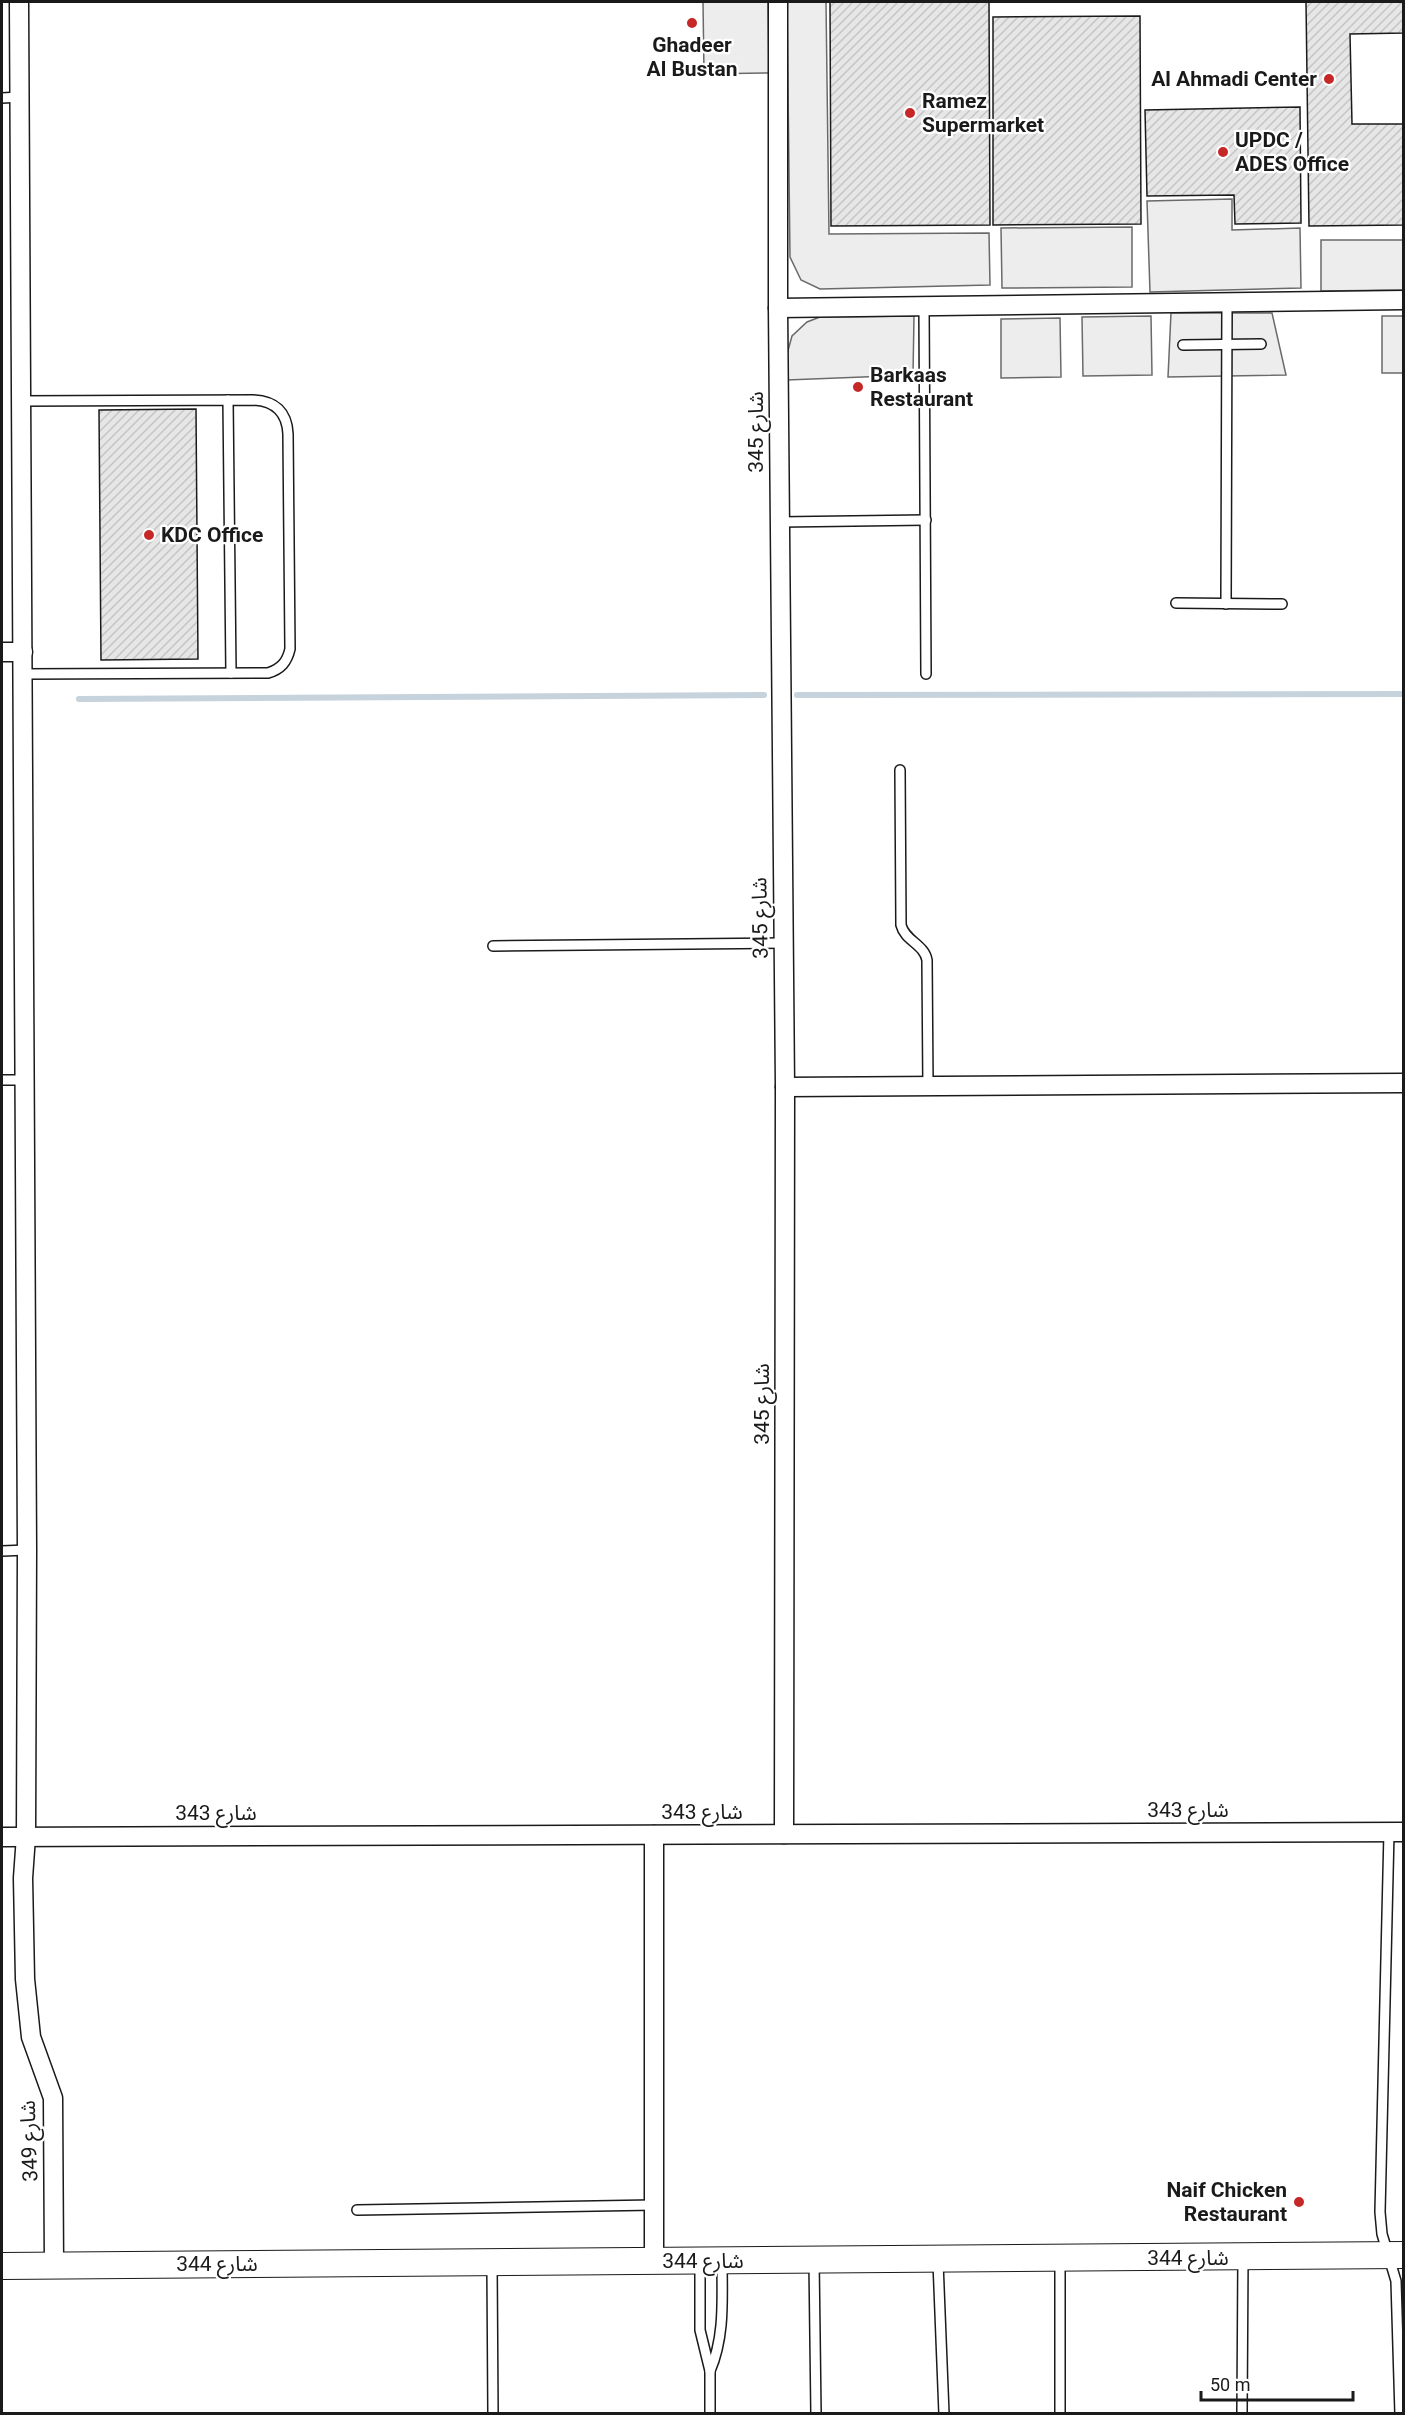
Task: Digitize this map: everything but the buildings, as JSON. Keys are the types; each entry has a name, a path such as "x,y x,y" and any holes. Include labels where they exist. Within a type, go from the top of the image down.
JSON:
{"main road":[{"name":"شارع 344","path":"2,2266 1396,2255"}],"street":[{"name":"شارع 349","path":"19,2 27,1550 26,1836 23,1878 25,1979 30,2037 53,2098 54,2266"},
{"name":"شارع 345","path":"778,2 782,943 785,1086 784,1834"},
{"path":"778,308 1404,300"},
{"path":"2,652 23,652"},
{"path":"785,1086 1404,1083"},
{"name":"شارع 343","path":"2,1837 1396,1832"},
{"path":"654,1835 654,2261"}],"lane":[{"path":"2,98 20,97"},
{"path":"1226,604 1227,302"},
{"path":"924,306 926,674"},
{"path":"1183,345 1262,344"},
{"path":"228,400 231,674"},
{"path":"21,401 263,400 272,403 285,416 287,425 291,649 286,662 275,671 268,673 23,674"},
{"path":"780,522 926,520"},
{"path":"1176,603 1282,604"},
{"path":"900,770 901,925 906,935 925,952 927,960 928,1086"},
{"path":"493,946 782,943"},
{"path":"2,1080 25,1080"},
{"path":"2,1551 27,1550"},
{"path":"1396,1832 1380,2212 1382,2234 1396,2255 1400,2414"},
{"path":"357,2210 654,2205"},
{"path":"1242,2414 1243,2258"},
{"path":"938,2259 944,2414"},
{"path":"1060,2259 1060,2414"},
{"path":"814,2260 816,2414"},
{"path":"710,2371 720,2344 722,2330 711,2261"},
{"path":"710,2414 710,2371 700,2330 711,2261"},
{"path":"492,2262 494,2414"}],"shaded area":[{"path":"703,2 768,2 769,73 704,74"},
{"path":"787,2 826,2 829,234 989,233 990,285 820,289 801,280 790,257"},
{"path":"1232,199 1232,230 1300,228 1301,288 1150,292 1147,201"},
{"path":"1132,227 1132,287 1002,288 1001,228"},
{"path":"1321,240 1403,240 1403,290 1321,291"},
{"path":"1171,313 1272,313 1286,375 1168,377"},
{"path":"914,316 913,375 787,380 787,354 792,336 807,322 820,317"},
{"path":"1151,316 1152,375 1083,376 1082,317"},
{"path":"1382,316 1403,316 1403,373 1382,373"},
{"path":"1060,318 1061,377 1001,378 1001,319"}],"waterway":[{"path":"797,695 1404,694"},
{"path":"79,699 764,695"}],"place":[{"name":"Ghadeer Al Bustan","path":"692,23"},
{"name":"Al Ahmadi Center","path":"1329,79"},
{"name":"Ramez Supermarket","path":"910,113"},
{"name":"UPDC / ADES Office","path":"1223,152"},
{"name":"Barkaas Restaurant","path":"858,387"},
{"name":"KDC Office","path":"149,535"},
{"name":"Naif Chicken Restaurant","path":"1299,2202"}]}
